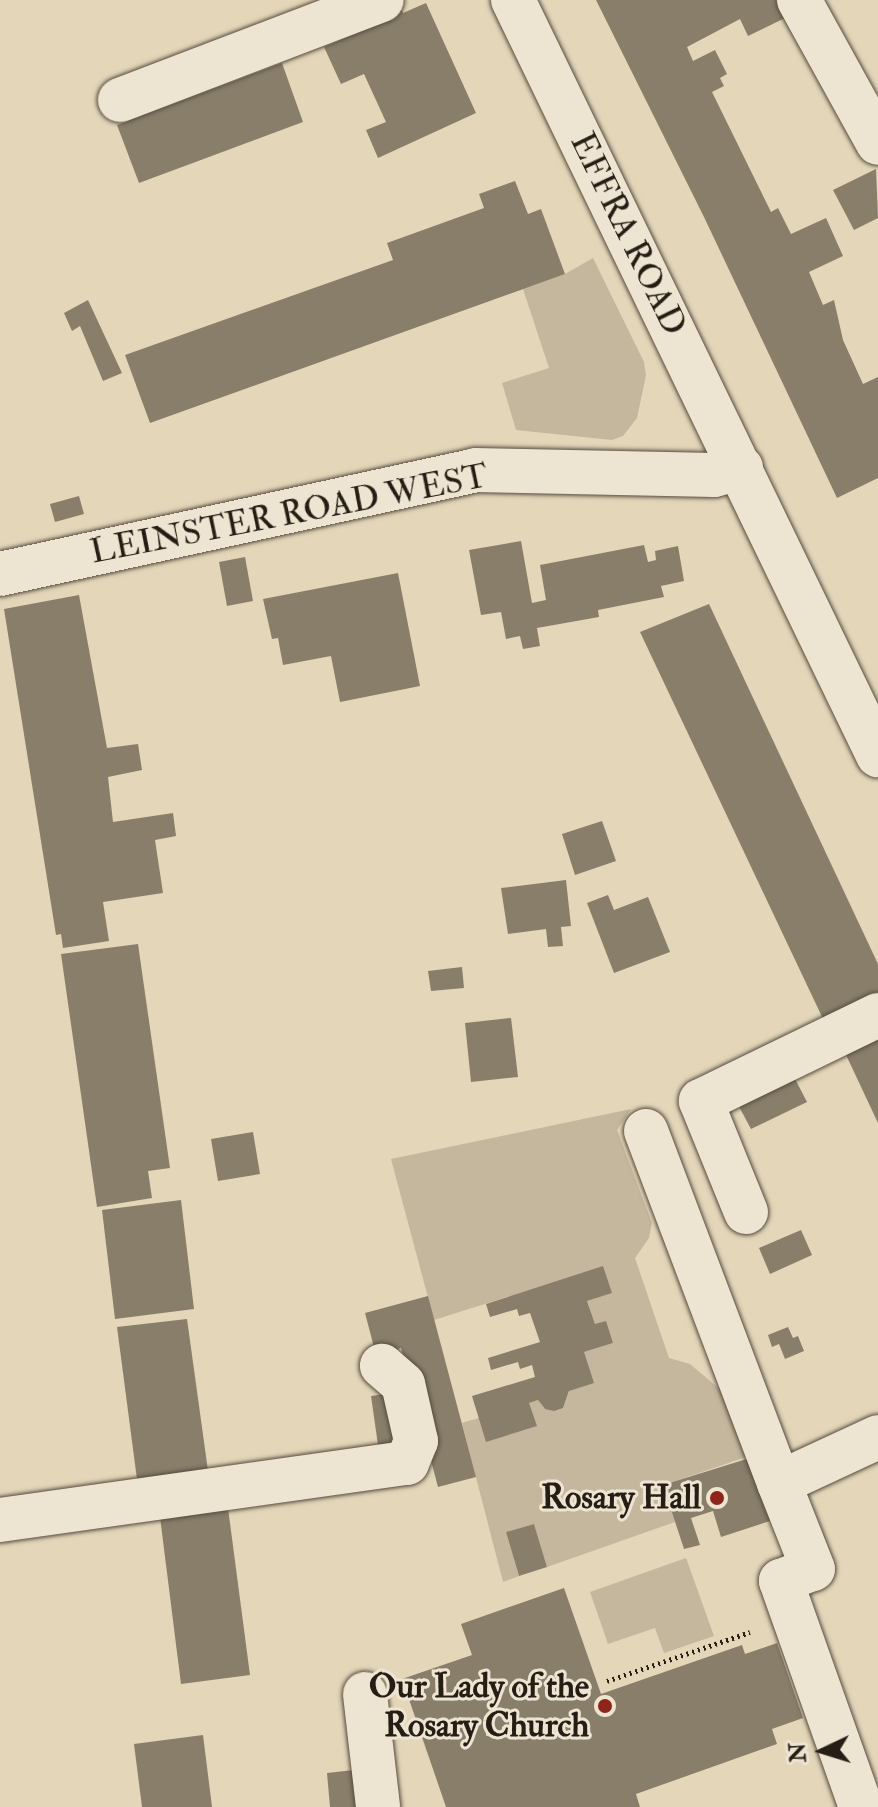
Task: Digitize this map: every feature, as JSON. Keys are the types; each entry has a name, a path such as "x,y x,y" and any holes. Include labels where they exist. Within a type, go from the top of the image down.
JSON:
{"street":[{"path":"120,100 382,0"},
{"name":"EFFRA ROAD","path":"513,0 741,468"},
{"path":"799,0 878,143"},
{"path":"741,468 878,755"},
{"name":"LEINSTER ROAD WEST","path":"0,574 475,470 714,475 741,468"},
{"path":"746,1212 701,1101 878,1015"},
{"path":"646,1131 813,1569 781,1581 861,1807"},
{"path":"0,1520 407,1463 416,1441 403,1384 382,1366"},
{"path":"779,1483 878,1437"},
{"path":"365,1694 378,1807"}],"path":[{"path":"607,1681 793,1618"}],"shaded area":[{"path":"593,258 644,362 646,375 637,418 623,436 612,440 516,430 502,383 549,368 523,289 565,274"},
{"path":"631,1109 617,1130 652,1223 649,1238 635,1258 669,1358 690,1364 722,1391 752,1455 664,1485 675,1522 547,1567 534,1524 506,1532 519,1576 503,1582 462,1423 538,1400 545,1409 563,1408 584,1352 613,1343 595,1324 587,1301 611,1293 602,1267 434,1320 391,1159"},
{"path":"686,1558 714,1636 664,1653 655,1628 608,1644 590,1592"}],"building":[{"path":"596,0 776,0 785,18 748,36 740,19 687,47 693,61 715,50 727,74 720,78 724,86 712,92 771,212 778,208 791,234 826,218 843,256 809,272 823,305 834,300 843,340 863,384 878,377 878,478 837,498 704,217"},
{"path":"399,2 403,13 426,3 476,113 378,158 366,130 386,122 364,74 341,84 324,47 357,33"},
{"path":"282,63 303,122 139,183 117,125"},
{"path":"876,169 878,218 854,230 833,190"},
{"path":"515,181 528,214 541,209 565,274 150,423 125,355 393,260 387,243 484,208 479,194"},
{"path":"88,300 122,373 103,381 80,326 72,331 64,313"},
{"path":"79,496 84,514 55,522 50,504"},
{"path":"521,541 532,603 546,600 540,565 644,545 648,562 656,560 655,551 678,546 684,581 661,586 664,597 598,610 599,617 537,628 540,646 523,649 520,636 506,639 501,612 481,615 469,550"},
{"path":"245,557 253,601 227,606 219,562"},
{"path":"398,573 420,686 340,702 331,656 283,665 278,638 272,639 263,599"},
{"path":"79,595 107,748 138,744 142,770 108,777 113,822 173,813 176,836 155,840 163,893 103,902 109,941 63,948 61,934 56,935 4,609"},
{"path":"709,604 878,964 878,995 824,1021 640,632"},
{"path":"602,821 616,861 575,875 562,834"},
{"path":"566,880 571,926 561,927 563,946 548,947 546,929 508,934 501,888"},
{"path":"608,895 614,910 648,897 670,952 614,973 587,903"},
{"path":"138,944 170,1168 148,1171 152,1198 97,1207 61,954"},
{"path":"462,967 464,988 431,991 428,971"},
{"path":"511,1018 518,1077 471,1082 465,1023"},
{"path":"878,1020 878,1123 839,1040"},
{"path":"791,1071 807,1102 751,1129 735,1099"},
{"path":"253,1132 260,1174 218,1181 211,1139"},
{"path":"181,1200 194,1309 115,1319 102,1210"},
{"path":"801,1230 812,1255 770,1274 759,1248"},
{"path":"603,1266 612,1293 587,1301 595,1324 606,1321 613,1343 584,1352 594,1383 569,1391 563,1408 554,1411 545,1409 538,1400 529,1403 537,1426 486,1442 472,1396 535,1377 532,1365 520,1369 518,1362 491,1370 488,1358 540,1342 530,1313 519,1316 517,1309 490,1317 486,1304"},
{"path":"428,1296 476,1477 438,1487 401,1348 376,1355 365,1313"},
{"path":"187,1319 209,1478 138,1487 117,1327"},
{"path":"788,1327 793,1338 798,1336 804,1351 785,1359 779,1344 772,1347 768,1335"},
{"path":"398,1392 405,1434 379,1452 371,1396"},
{"name":"Rosary Hall","path":"753,1457 773,1520 721,1537 713,1511 691,1518 700,1545 684,1549 663,1485"},
{"path":"228,1508 250,1675 181,1684 160,1517"},
{"path":"534,1524 547,1567 519,1576 506,1532"},
{"name":"Our Lady of the Rosary Church","path":"564,1588 601,1694 742,1645 745,1654 777,1643 803,1718 772,1729 777,1744 636,1794 640,1807 446,1807 402,1679 472,1655 461,1624"},
{"path":"203,1735 212,1807 142,1807 134,1744"},
{"path":"354,1770 358,1807 330,1807 327,1773"}],"place":[{"name":"Rosary Hall","path":"717,1498"},
{"name":"Our Lady of the Rosary Church","path":"605,1706"}]}
